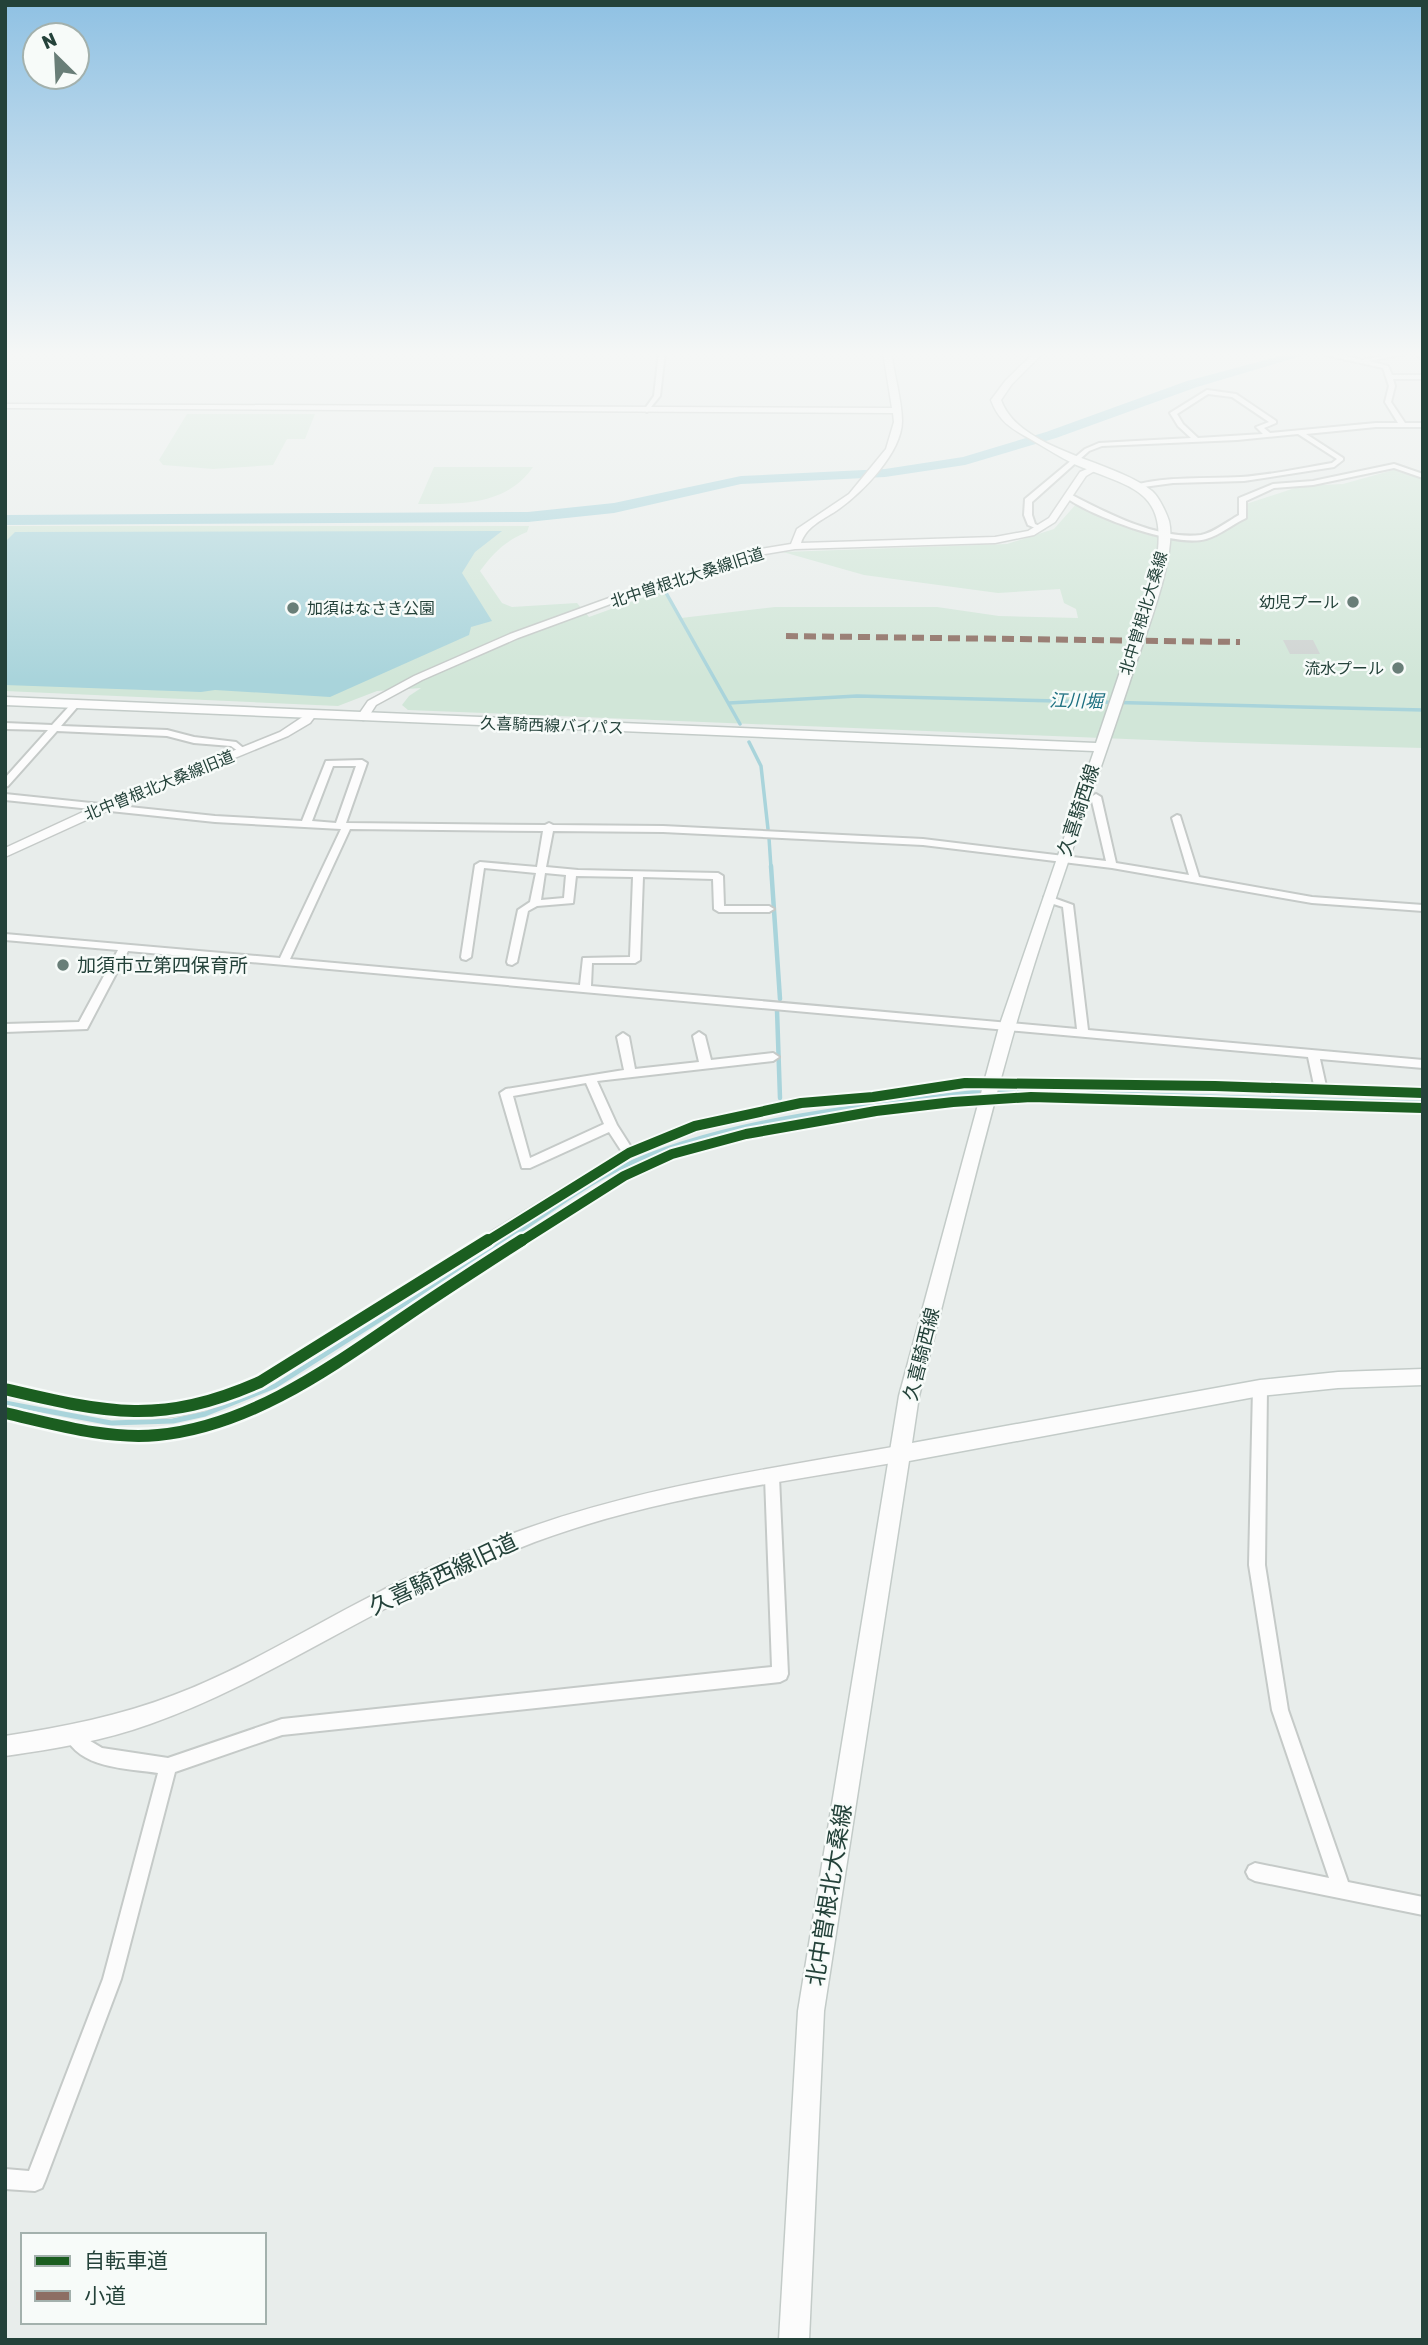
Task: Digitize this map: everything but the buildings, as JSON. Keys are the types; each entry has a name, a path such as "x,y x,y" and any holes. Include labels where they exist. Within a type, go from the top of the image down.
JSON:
{"main road":[{"name":"北中曽根北大桑線","path":"1077,461 1136,486 1156,503 1163,518 1166,536 1161,565 1099,747"},
{"name":"久喜騎西線バイパス","path":"5,701 1099,747"},
{"name":"久喜騎西線","path":"898,1454 909,1396 989,1089 1099,747"},
{"path":"898,1454 1260,1388 1338,1380 1423,1377"},
{"name":"北中曽根北大桑線","path":"794,2340 811,2011 898,1454"}],"street":[{"path":"795,546 800,531 838,506 883,461"},
{"path":"1040,527 1032,525 1028,515 1028,501 1075,461"},
{"path":"1136,486 1149,482 1163,485 1173,481 1244,479 1334,465 1338,461"},
{"path":"1069,497 1112,518 1166,536 1204,537 1243,516 1242,500 1273,486 1313,483 1394,466 1423,476"},
{"name":"北中曽根北大桑線旧道","path":"363,717 372,703 465,654 522,631 763,551 795,546 995,540 1031,533 1052,520 1083,474 1094,469"},
{"path":"5,784 76,704"},
{"name":"北中曽根北大桑線旧道","path":"5,853 102,808 298,727 310,715"},
{"path":"5,726 167,733 194,740 233,744 242,751"},
{"path":"284,961 344,826 362,762 328,763 306,824"},
{"path":"5,797 215,819 344,826 549,826 911,841 1112,865 1312,900 1423,908"},
{"path":"1096,797 1112,865"},
{"path":"1177,818 1195,880"},
{"path":"535,903 549,826"},
{"path":"466,957 481,865 571,872 718,876 719,909 769,909"},
{"path":"512,962 523,910 535,903 569,901 571,872"},
{"path":"585,989 587,960 635,960 638,874"},
{"path":"1048,900 1068,905 1083,1033"},
{"path":"5,937 1423,1064"},
{"path":"5,1028 83,1026 125,947"},
{"path":"699,1036 706,1065"},
{"path":"623,1037 630,1073"},
{"path":"1313,1054 1321,1089"},
{"path":"611,1126 526,1166 506,1093 590,1078 773,1057"},
{"path":"590,1078 611,1126 629,1153"},
{"path":"5,1389 85,1407 149,1415 199,1406 239,1392 629,1153 695,1126 801,1103 989,1089 1321,1089 1423,1093"},
{"path":"1260,1388 1257,1565 1280,1710 1342,1890"},
{"name":"久喜騎西線旧道","path":"5,1746 72,1734 151,1713 237,1678 386,1598 530,1535 637,1503 898,1454"},
{"path":"72,1734 76,1742 99,1756 168,1766 282,1727 780,1674 772,1477"},
{"path":"5,2179 36,2181 112,1979 168,1766"},
{"path":"1255,1872 1423,1906"}],"green space":[{"path":"160,461 275,461 273,465 213,469 163,465"},
{"path":"434,467 533,467 522,480 496,496 466,503 418,504"},
{"name":"加須はなさき公園","path":"1397,469 1423,478 1423,748 1200,742 408,710 402,705 421,688 377,691 338,706 5,691 5,526 529,526 527,532 500,548 480,571 502,603 512,607 577,603 589,617 664,590 681,618 775,607 937,607 999,616 1078,618 1076,609 1064,603 1060,589 998,593 864,575 783,552 1007,544 1054,529 1078,502 1103,517 1155,537 1206,538 1247,517 1246,504 1301,486 1343,484"}],"water":[{"path":"502,531 475,552 462,573 492,621 471,627 469,635 330,697 215,690 201,692 5,685 5,542 15,532"}],"waterway":[{"path":"5,520 528,517 614,508 741,480 796,475 885,473 962,461"},
{"path":"665,591 740,724"},
{"name":"江川堀","path":"729,703 857,696 1423,710"},
{"path":"749,742 761,766 768,829"},
{"path":"769,838 771,868"},
{"path":"771,866 780,999"},
{"path":"777,1010 780,1098"},
{"path":"993,1090 1423,1103"},
{"path":"503,1242 620,1168 704,1137 798,1116 985,1091"},
{"path":"5,1403 111,1423 173,1421 205,1414 275,1386 505,1240"}],"marked path":[{"path":"786,636 1240,642"}],"cycle path":[{"path":"5,1389 104,1410 134,1412 194,1407 226,1397 260,1382 629,1153 695,1126 801,1103 873,1097 965,1083 1215,1086 1423,1093"},
{"path":"5,1413 81,1429 139,1436 195,1429 232,1417 306,1381 624,1176 672,1154 721,1139 902,1108 1004,1098 1423,1108"}],"place":[{"name":"幼児プール","path":"1353,602"},
{"name":"加須はなさき公園","path":"293,608"},
{"name":"流水プール","path":"1398,668"},
{"name":"加須市立第四保育所","path":"63,965"}]}
